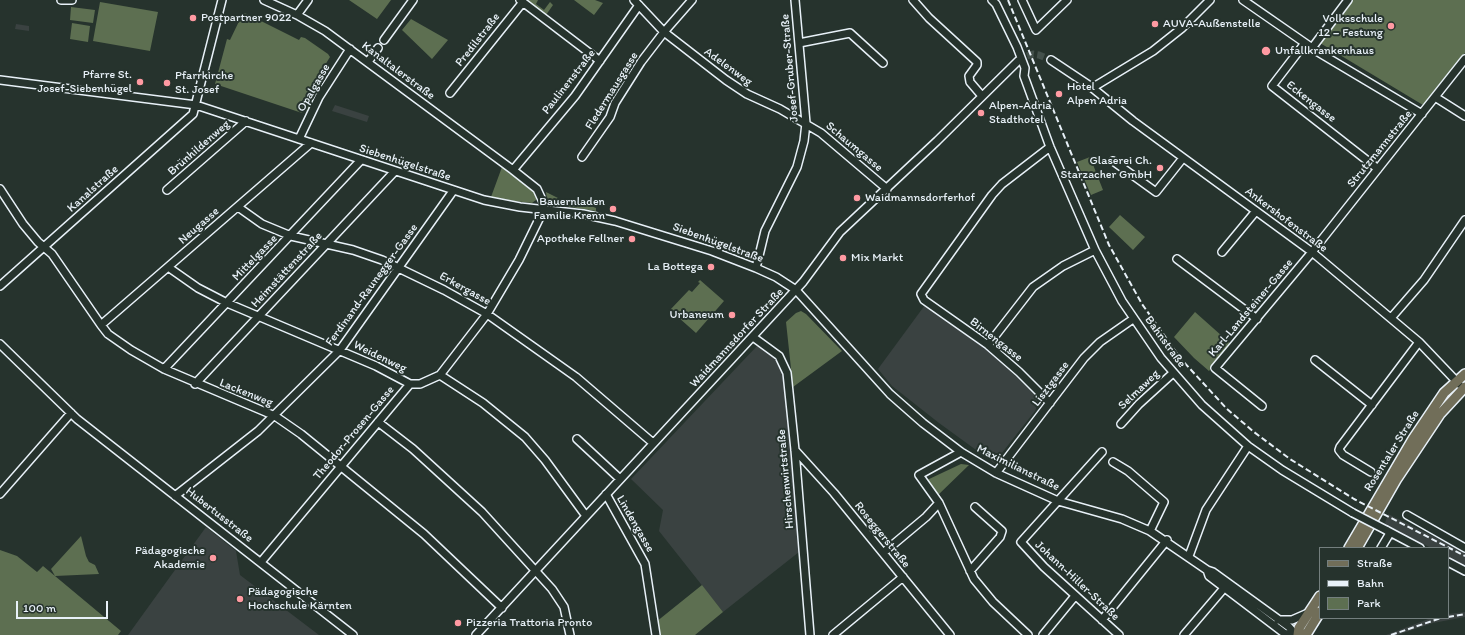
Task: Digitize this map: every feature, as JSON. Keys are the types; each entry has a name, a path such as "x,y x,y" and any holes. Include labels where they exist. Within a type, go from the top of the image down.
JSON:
{"main road":[{"name":"Rosentaler Straße","path":"1350,547 1413,438 1444,393 1465,374"},
{"name":"Rosentaler Straße","path":"1358,547 1396,480 1440,414 1465,388"},
{"path":"1300,633 1308,613 1319,597"},
{"path":"1300,633 1319,613"}],"street":[{"path":"60,0 72,0"},
{"path":"196,105 222,0"},
{"name":"Kanaltalerstraße","path":"264,0 297,15 350,49 513,170 537,189 544,202 544,209"},
{"path":"297,15 308,0"},
{"path":"384,40 413,0"},
{"name":"Fledermausgasse","path":"582,157 610,118 615,102 664,32 692,0"},
{"name":"Josef-Gruber-Straße","path":"756,268 765,231 797,167 804,142 806,123 795,0"},
{"path":"913,0 929,18 977,62 977,66 969,76 970,82 982,96"},
{"name":"Bahnstraße","path":"992,0 996,4 1017,47 1025,68 1024,76 1050,146 1095,250 1133,319 1173,373 1202,405 1248,446 1282,470 1353,513 1418,547"},
{"path":"1022,0 1036,30 1067,0"},
{"path":"1051,60 1092,88 1153,51 1182,28 1210,0"},
{"path":"1243,0 1312,48 1422,114"},
{"path":"1312,48 1348,0"},
{"path":"522,1 600,61"},
{"name":"Predilstraße","path":"450,93 522,1"},
{"name":"Adelenweg","path":"637,3 664,32 736,87 806,123"},
{"name":"Paulinenstraße","path":"513,170 575,96 600,61 637,3"},
{"path":"799,43 850,33 883,63"},
{"name":"Eckengasse","path":"1305,43 1272,86 1378,169"},
{"path":"368,62 378,48"},
{"name":"Opalgasse","path":"298,139 319,98 350,49"},
{"name":"Strutzmannstraße","path":"1312,252 1465,60"},
{"name":"Waidmannsdorfer Straße","path":"476,635 796,290 832,241 1018,61"},
{"name":"Siebenhügelstraße","path":"0,80 196,105 453,190 498,202 583,214 615,221 712,251 776,277 796,290"},
{"name":"Ankershofenstraße","path":"1092,88 1133,121 1312,252 1419,342 1456,381 1465,388"},
{"path":"1435,97 1465,116"},
{"name":"Kanalstraße","path":"0,286 193,114 196,105"},
{"name":"Brünhildenweg","path":"167,190 246,121"},
{"name":"Schaumgasse","path":"806,123 821,133 887,189"},
{"name":"Neugasse","path":"101,325 311,143"},
{"name":"Birnengasse","path":"1050,146 1002,184 992,195 921,292 921,297 924,300 988,345 1019,372 1050,403"},
{"path":"1114,161 1156,192 1183,158"},
{"name":"Mittelgasse","path":"164,369 227,304 361,160"},
{"name":"Heimstättenstraße","path":"195,384 394,171"},
{"name":"Lackenweg","path":"0,189 22,224 52,254 101,325 117,341 164,369 195,384 275,416 301,434 424,534 502,608"},
{"name":"Ferdinand-Raunegger-Gasse","path":"175,496 238,448 275,416 340,350 453,190"},
{"name":"Erkergasse","path":"238,207 262,224 291,236 353,250 400,267 487,314 576,377 653,443"},
{"path":"544,209 519,260 487,314 440,376 483,403 524,437 545,460 586,516"},
{"path":"1222,252 1256,211"},
{"path":"1391,318 1424,280 1465,220"},
{"path":"988,345 1033,287 1063,266 1095,250"},
{"name":"Karl-Landsteiner-Gasse","path":"1262,406 1216,368 1312,252"},
{"path":"1177,259 1257,319"},
{"name":"Weidenweg","path":"168,267 198,288 227,304 340,350 376,366 410,384"},
{"name":"Maximilianstraße","path":"796,290 894,398 923,423 961,452 996,473 1058,501 1122,519 1150,531 1166,540 1207,570 1214,572 1277,619 1300,633"},
{"name":"Lisztgasse","path":"996,473 1094,347 1133,319"},
{"name":"Hirschenwirtstraße","path":"753,337 772,350 784,364 787,373 795,450 810,635"},
{"path":"1371,472 1343,455 1340,450 1419,342"},
{"name":"Hubertusstraße","path":"0,344 71,413 353,635"},
{"path":"1315,360 1372,405"},
{"name":"Selmaweg","path":"1122,424 1139,404 1173,373"},
{"name":"Theodor-Prosen-Gasse","path":"261,562 410,384 420,384 440,376"},
{"path":"0,494 71,413"},
{"path":"378,422 413,449 482,512 552,589 564,608 570,635"},
{"path":"577,439 620,479"},
{"path":"1189,556 1206,510 1248,446"},
{"name":"Roseggerstraße","path":"795,450 834,493 950,635"},
{"path":"961,452 919,475 939,503 970,572 993,602 1028,635"},
{"path":"1058,501 1102,452"},
{"path":"1113,462 1128,471 1164,502 1150,531"},
{"name":"Lindengasse","path":"606,494 645,564 656,635"},
{"name":"Johann-Hiller-Straße","path":"1058,501 1021,542 1044,567 1119,635"},
{"path":"883,553 926,518 939,503"},
{"path":"970,572 1000,537 1002,531 975,506"},
{"path":"1407,515 1465,548"},
{"path":"1381,547 1388,531"},
{"path":"1102,620 1166,540"},
{"path":"1449,563 1465,571"},
{"name":"Maximilianstraße","path":"1207,570 1209,576 1284,633 1291,635"},
{"path":"833,635 903,577"},
{"path":"1184,635 1225,588"},
{"path":"1043,635 1075,596"},
{"path":"1277,619 1284,621 1292,620 1308,613"}],"shaded area":[{"path":"16,24 29,26 29,31 15,29"},
{"path":"335,105 369,116 367,122 332,111"},
{"path":"925,305 991,353 1040,399 1035,411 994,463 939,423 892,386 878,369"},
{"path":"757,346 769,352 776,358 783,371 799,552 723,612 659,531 663,510 631,479"},
{"path":"1388,514 1465,552 1465,566 1449,558 1449,547 1429,547 1385,523"},
{"path":"206,527 236,551 240,575 319,635 128,635"},
{"path":"1465,612 1465,617 1433,623 1397,635 1386,635 1428,619 1449,619 1449,614"}],"green space":[{"path":"349,0 391,0 377,19"},
{"path":"526,0 538,0 536,4 544,10 550,2 553,5 546,15"},
{"path":"574,0 595,0 603,3 594,15"},
{"path":"1352,0 1465,0 1465,53 1423,105 1320,43"},
{"path":"100,2 158,12 150,51 93,41"},
{"path":"71,7 95,10 93,23 70,20"},
{"path":"243,13 299,40 301,37 305,38 330,57 307,94 315,98 307,111 304,109 302,113 215,84 227,39 230,40"},
{"path":"411,19 448,40 432,59 402,30"},
{"path":"72,23 90,26 88,42 70,39"},
{"path":"1090,157 1103,190 1091,195 1077,162"},
{"path":"502,167 533,190 537,196 536,200 532,203 491,197"},
{"path":"546,192 558,198 554,204 547,199"},
{"path":"572,199 596,208 596,211 559,205 562,200 570,204"},
{"path":"1120,215 1145,237 1133,250 1109,227"},
{"path":"700,280 724,301 696,333 670,310 689,290 692,292 700,283 698,282"},
{"path":"801,311 806,314 842,351 793,387 786,322 796,313"},
{"path":"1195,312 1231,344 1209,371 1174,337"},
{"path":"961,464 969,465 937,496 927,480"},
{"path":"81,536 86,556 89,562 95,565 99,574 55,576 51,569"},
{"path":"0,550 17,556 37,572 43,566 121,631 118,635 0,635"},
{"path":"702,585 723,612 695,635 658,635 656,622"}],"tunnel":[{"path":"1018,61 1033,54 1051,60"}],"railway":[{"path":"1008,0 1109,245 1142,304 1181,359 1227,409 1254,432 1290,459 1354,499 1447,547"},
{"path":"1449,548 1465,556"},
{"path":"1449,617 1465,614"},
{"path":"1391,635 1438,619"}],"place":[{"name":"Postpartner 9022","path":"193,18"},
{"name":"AUVA-Außenstelle","path":"1155,24"},
{"name":"Volksschule 12 – Festung","path":"1391,26"},
{"name":"Unfallkrankenhaus","path":"1266,51"},
{"name":"Pfarre St. Josef-Siebenhügel","path":"140,82"},
{"name":"Pfarrkirche St. Josef","path":"167,83"},
{"name":"Hotel Alpen Adria","path":"1059,94"},
{"name":"Alpen-Adria Stadthotel","path":"981,113"},
{"name":"Glaserei Ch. Starzacher GmbH","path":"1160,168"},
{"name":"Waidmannsdorferhof","path":"857,198"},
{"name":"Bauernladen Familie Krenn","path":"613,209"},
{"name":"Apotheke Fellner","path":"632,239"},
{"name":"Mix Markt","path":"843,258"},
{"name":"La Bottega","path":"711,267"},
{"name":"Urbaneum","path":"732,315"},
{"name":"Pädagogische Akademie","path":"213,558"},
{"name":"Pädagogische Hochschule Kärnten","path":"240,599"},
{"name":"Pizzeria Trattoria Pronto","path":"458,623"}]}
